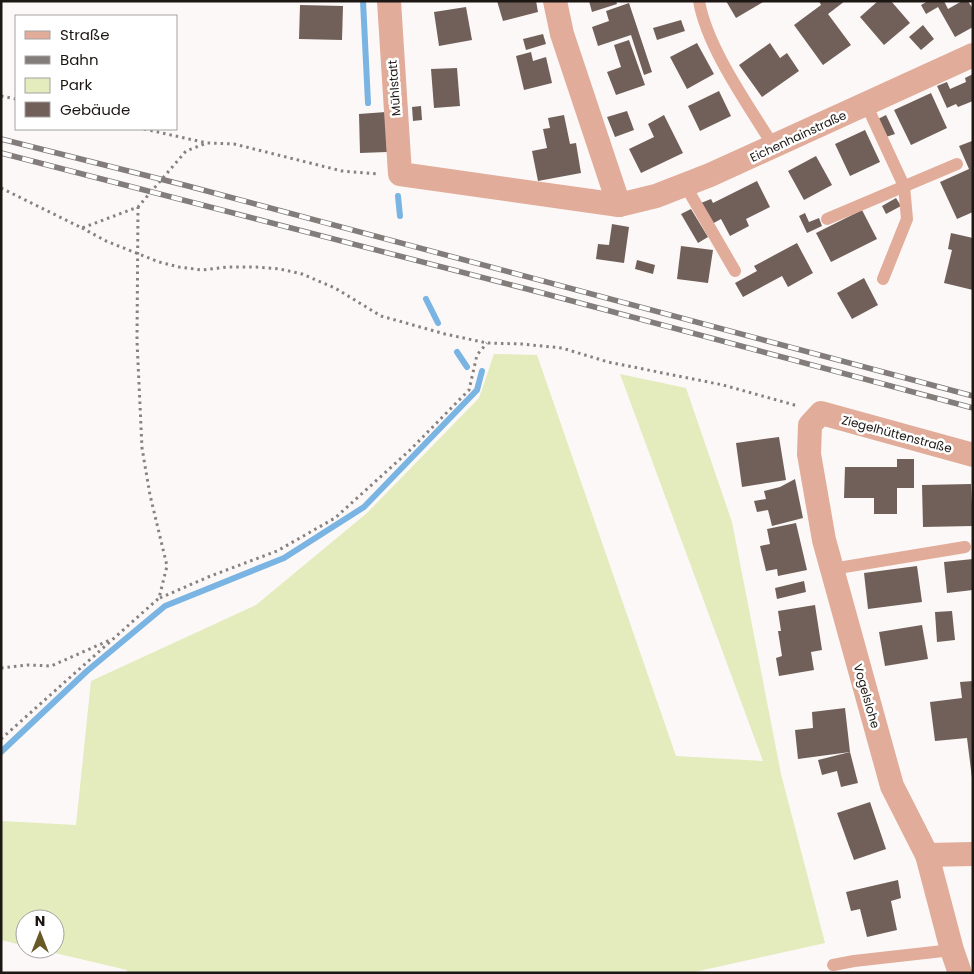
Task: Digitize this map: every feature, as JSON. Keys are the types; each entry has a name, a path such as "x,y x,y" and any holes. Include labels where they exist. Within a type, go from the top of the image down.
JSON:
{"street":[{"name":"Mühlstatt","path":"389,1 400,174"},
{"path":"555,1 562,34 619,205"},
{"name":"Eichenhainstraße","path":"400,174 619,205 656,196 684,185 774,147 973,56"},
{"name":"Ziegelhüttenstraße","path":"821,414 973,455"},
{"name":"Vogelslohe","path":"821,414 810,425 809,454 824,540 892,786 927,855 952,950 960,973"},
{"path":"927,855 973,854"}],"lane":[{"path":"699,1 700,10 716,51 774,147"},
{"path":"866,104 904,186 907,219 883,279"},
{"path":"827,220 957,164"},
{"path":"684,185 735,271"},
{"path":"832,569 964,546"},
{"path":"833,966 854,961 952,950"}],"path":[{"path":"1,96 15,100"},
{"path":"148,130 207,143 234,144 342,171 375,174"},
{"path":"82,228 138,207 186,151 207,143"},
{"path":"1,188 106,241 179,267 202,270 227,267 280,269 302,274 335,288 381,316 446,334 487,343 562,348 608,362 723,386 784,402"},
{"path":"138,207 136,253 137,342 142,448 150,495 167,566 160,598"},
{"path":"1,740 160,598 208,577 277,551 335,518 409,452 469,390 477,355 487,343"},
{"path":"1,668 28,665 51,666 113,639"}],"green space":[{"path":"494,354 537,355 676,756 763,761 620,374 686,388 732,522 781,774 825,943 690,973 127,973 127,970 65,955 65,909 15,909 15,944 1,940 1,821 76,825 91,681 256,605 367,513 479,398"}],"building":[{"path":"497,1 536,1 538,12 503,21"},
{"path":"589,1 616,1 617,4 592,12"},
{"path":"726,1 765,1 736,18"},
{"path":"819,1 845,1 828,14 851,45 823,65 794,25 821,5"},
{"path":"878,1 891,1 910,23 884,45 860,17"},
{"path":"928,1 944,1 948,9 962,1 968,1 973,9 973,27 955,37 938,7 926,14 921,5"},
{"path":"629,3 652,72 644,75 631,35 598,46 592,27 609,21 606,11"},
{"path":"300,5 343,6 342,40 299,39"},
{"path":"466,7 472,40 439,46 434,12"},
{"path":"681,20 685,31 657,40 653,28"},
{"path":"923,25 934,39 921,50 909,37"},
{"path":"543,34 546,44 526,50 523,39"},
{"path":"629,40 645,85 616,95 607,72 621,67 614,45"},
{"path":"697,43 714,74 687,89 670,57"},
{"path":"770,43 780,58 787,53 799,71 762,97 739,65"},
{"path":"531,52 533,61 546,57 552,83 524,90 516,56"},
{"path":"457,68 460,106 434,108 431,69"},
{"path":"973,74 973,101 958,107 956,104 947,108 937,86 947,82 950,89 966,82 965,78"},
{"path":"719,91 731,116 700,131 688,106"},
{"path":"931,93 947,128 911,145 894,110"},
{"path":"421,106 422,120 413,121 412,107"},
{"path":"627,111 634,130 615,137 607,117"},
{"path":"386,112 387,152 360,153 359,114"},
{"path":"564,115 570,144 576,143 581,173 538,181 532,151 547,148 543,129 550,128 548,118"},
{"path":"664,115 683,153 641,173 629,149 654,137 648,124"},
{"path":"886,115 895,134 886,137 878,119"},
{"path":"865,130 880,162 850,176 835,144"},
{"path":"972,141 973,212 957,219 940,182 969,169 959,146"},
{"path":"816,156 832,185 804,200 788,171"},
{"path":"757,181 770,207 746,219 749,226 730,236 721,219 712,224 701,203 711,199 713,203"},
{"path":"896,198 901,206 886,214 882,206"},
{"path":"691,209 708,237 698,243 681,214"},
{"path":"862,210 877,239 831,262 816,233"},
{"path":"805,213 809,222 819,218 822,226 807,233 799,216"},
{"path":"612,224 629,227 624,263 596,259 598,244 609,245"},
{"path":"951,233 973,238 973,290 944,283 952,250 948,249"},
{"path":"797,243 813,273 788,287 782,276 743,297 735,283 757,271 754,266"},
{"path":"681,246 713,250 708,283 677,279"},
{"path":"637,260 655,265 653,274 635,269"},
{"path":"864,278 878,305 852,319 837,293"},
{"path":"779,437 786,480 742,487 736,443"},
{"path":"897,459 914,459 914,488 897,488 897,514 874,514 874,498 844,498 845,467 897,467"},
{"path":"795,479 803,518 772,526 768,510 757,512 754,501 766,499 764,491 780,487"},
{"path":"971,484 973,526 923,527 922,485"},
{"path":"796,523 807,570 778,576 777,569 766,571 760,546 770,544 767,529"},
{"path":"973,559 973,590 947,593 944,562"},
{"path":"917,566 922,602 868,609 864,573"},
{"path":"804,581 806,592 777,599 775,588"},
{"path":"815,605 822,650 811,652 814,670 779,676 776,658 782,656 778,631 781,631 778,611"},
{"path":"952,611 955,640 937,642 935,612"},
{"path":"922,625 928,659 885,666 879,632"},
{"path":"973,681 972,778 967,738 935,741 930,702 962,698 960,682"},
{"path":"845,708 850,752 798,759 795,730 813,728 812,712"},
{"path":"850,752 858,783 841,787 837,771 822,775 818,760"},
{"path":"870,802 886,849 854,860 837,813"},
{"path":"898,880 901,898 891,901 897,930 867,937 860,909 851,911 846,892"}],"waterway":[{"path":"363,1 368,103"},
{"path":"398,196 400,216"},
{"path":"426,299 438,323"},
{"path":"457,352 467,367"},
{"path":"1,752 87,671 165,606 284,558 364,507 477,390 482,371"}],"railway":[{"path":"1,139 188,186 973,396"},
{"path":"1,153 531,290 973,408"}]}
